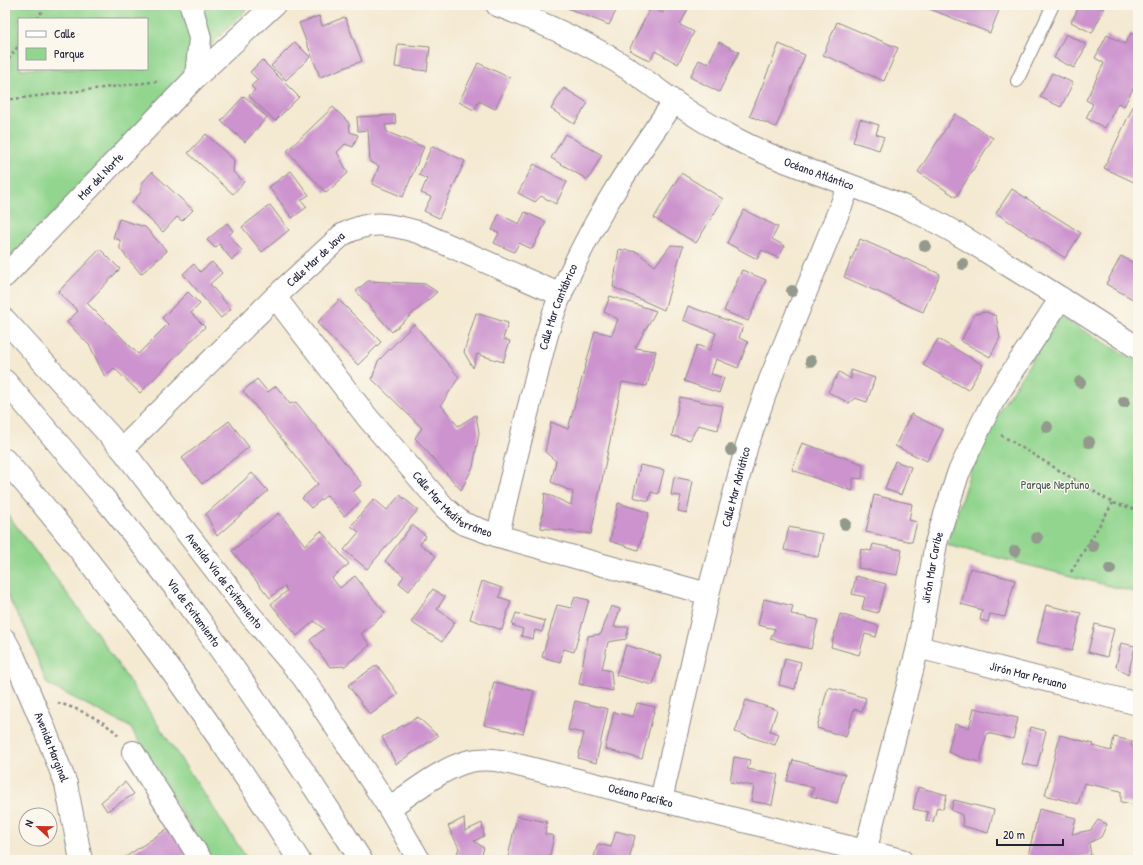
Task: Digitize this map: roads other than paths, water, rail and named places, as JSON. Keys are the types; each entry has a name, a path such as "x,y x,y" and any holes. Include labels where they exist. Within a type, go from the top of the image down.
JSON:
{"main road":[{"path":"191,5 200,38 196,76"},
{"name":"Mar del Norte","path":"5,276 196,76 274,5"},
{"name":"Océano Atlántico","path":"500,6 585,43 646,80 674,102 708,124 762,152 901,206 940,224 1061,298 1138,348"},
{"name":"Calle Mar Cantábrico","path":"498,536 504,504 549,328 561,295 580,252 601,211 638,153 674,102"},
{"name":"Calle Mar Adriático","path":"661,800 708,594 747,445 770,380 849,186"},
{"name":"Calle Mar de Java","path":"122,449 275,297 342,235 354,228 368,224 383,224 421,233 561,295"},
{"name":"Calle Mar Mediterráneo","path":"275,297 367,417 444,507 462,523 498,536 708,594"},
{"name":"Jirón Mar Caribe","path":"864,856 918,647 936,543 958,474 992,403 1061,298"},
{"name":"Avenida Vía de Evitamiento","path":"5,320 122,449 251,616 303,677 389,808 419,860"},
{"name":"Vía de Evitamiento","path":"5,382 127,527 199,621 289,750 361,860"},
{"path":"5,460 124,607 177,679 235,762 299,860"},
{"name":"Avenida Marginal","path":"5,640 14,657 66,784 81,860"},
{"name":"Jirón Mar Peruano","path":"918,647 1138,704"},
{"path":"133,752 201,860"},
{"name":"Océano Pacífico","path":"389,808 447,770 459,764 480,759 501,761 661,800 864,856 901,860"}],"lane":[{"path":"1017,81 1053,5"}],"park label":[{"name":"Parque Neptuno","path":"1055,485"}]}
